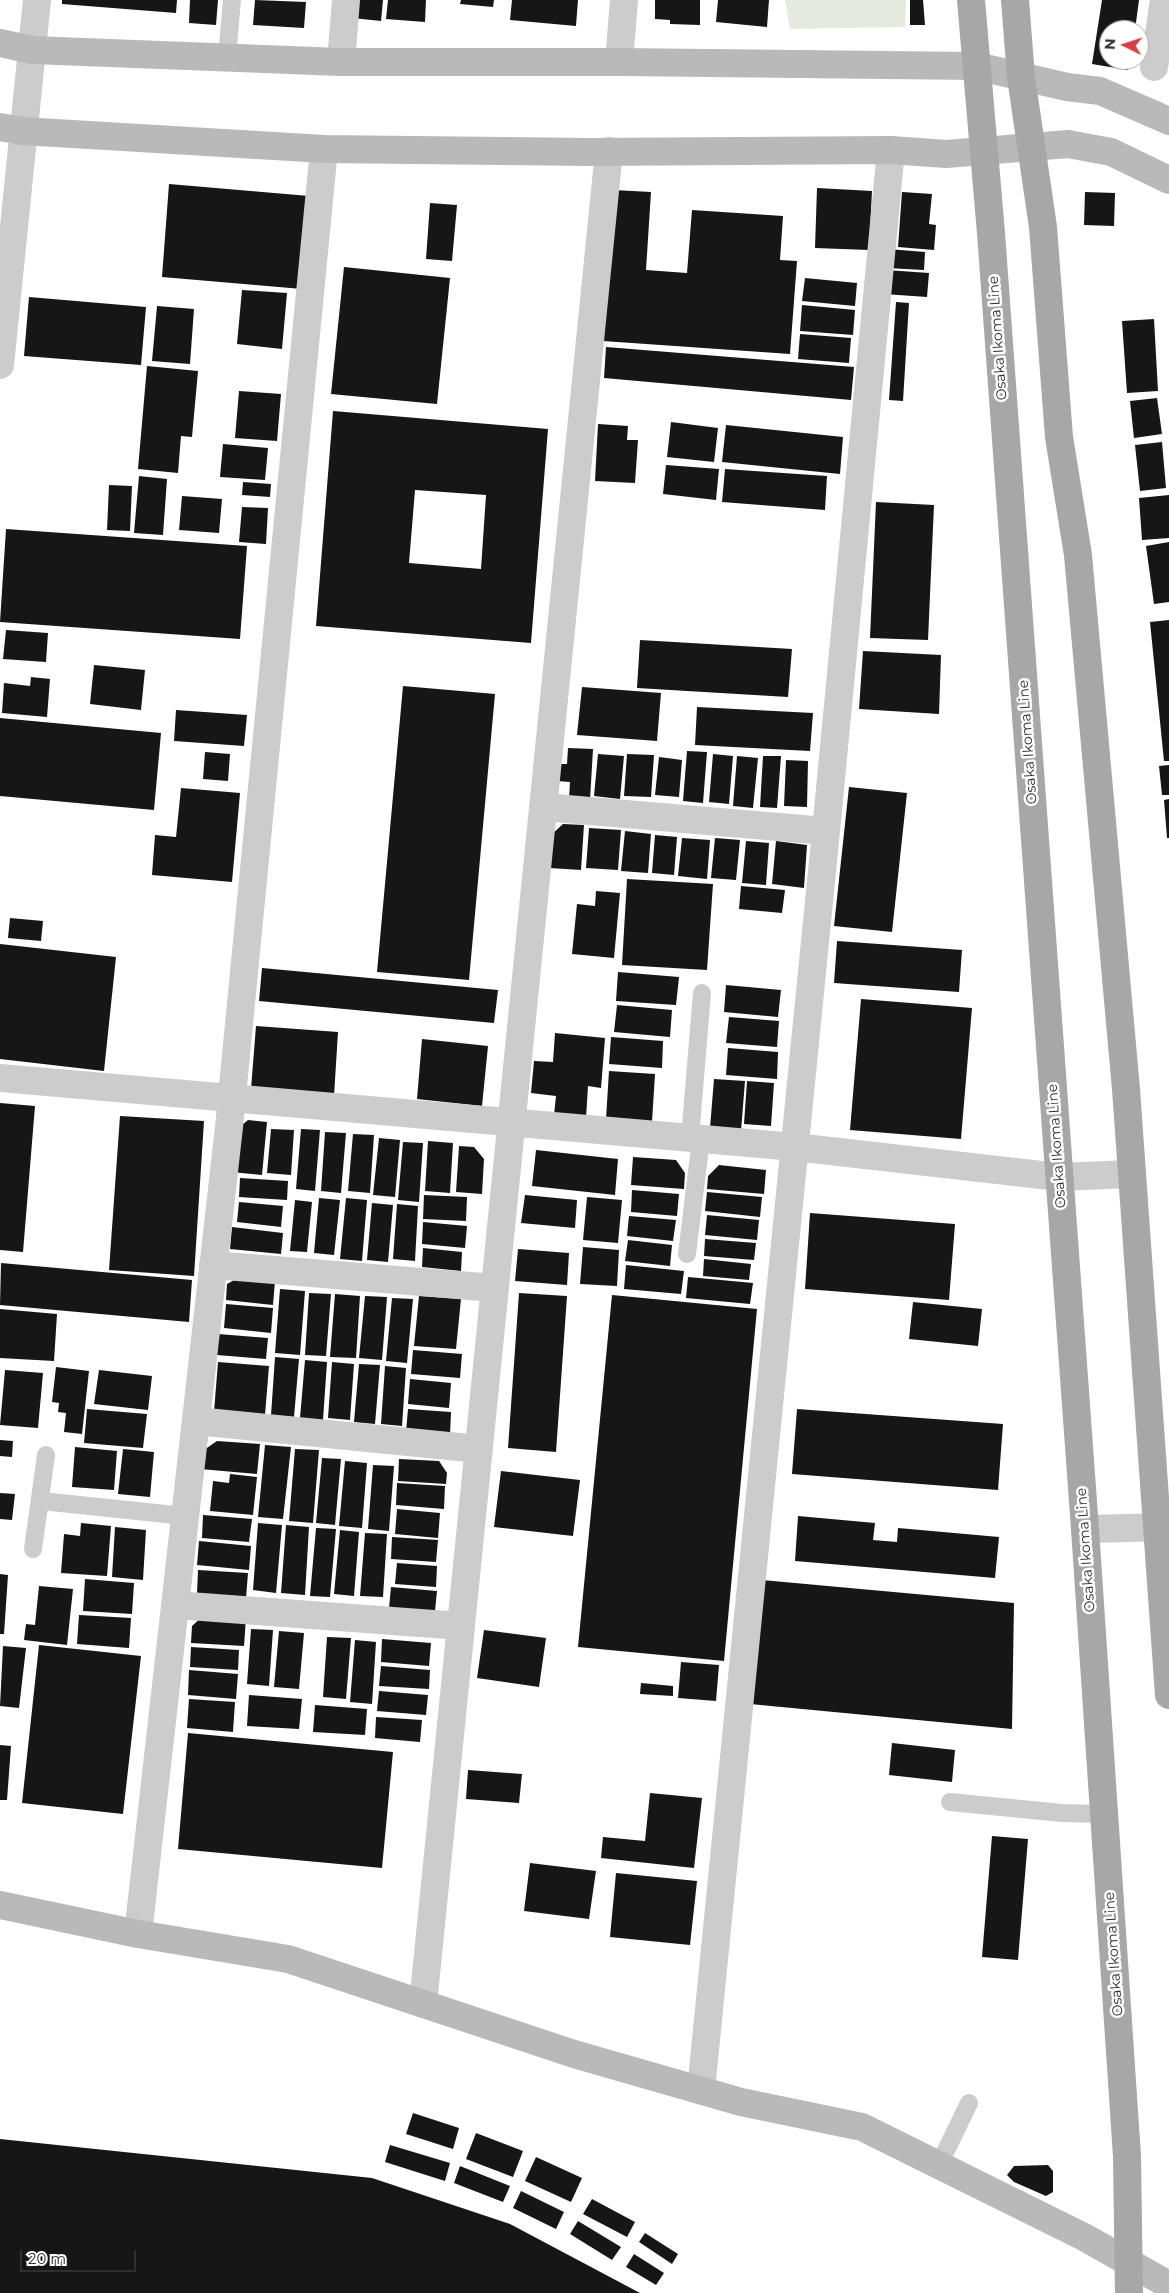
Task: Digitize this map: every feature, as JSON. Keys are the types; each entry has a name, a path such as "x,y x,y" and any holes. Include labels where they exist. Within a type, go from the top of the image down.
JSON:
{"main road":[{"name":"Osaka Ikoma Line","path":"971,0 992,253 1105,1814 1128,2156 1129,2293"},
{"path":"1015,0 1021,77 1043,227 1059,437 1078,556 1131,1174 1164,1527 1169,1695"}],"street":[{"path":"0,365 11,129 32,50 37,0"},
{"path":"341,62 346,0"},
{"path":"619,62 624,0"},
{"path":"1154,67 1164,0"},
{"path":"0,43 32,50 341,62 619,62 976,66 1067,87 1100,91 1169,121"},
{"path":"11,129 324,149 891,150 946,154 1068,144 1111,152 1169,180"},
{"path":"138,1934 232,1100 324,149"},
{"path":"701,2090 826,831 891,150"},
{"path":"423,2004 609,151"},
{"path":"543,807 826,831"},
{"path":"0,1078 232,1100 795,1147 1059,1177 1131,1174"},
{"path":"213,1265 495,1288"},
{"path":"196,1422 479,1449"},
{"path":"1085,1529 1164,1527"},
{"path":"175,1605 461,1626"},
{"path":"0,1905 138,1934 288,1959 574,2054 741,2102 862,2127 1084,2237 1169,2286"}],"lane":[{"path":"227,58 232,0"},
{"path":"687,1254 702,993"},
{"path":"33,1549 46,1455"},
{"path":"41,1501 185,1516"},
{"path":"950,1802 1062,1813 1105,1814"},
{"path":"939,2165 970,2103"}],"shaded area":[{"path":"785,0 906,0 905,27 790,29"}],"building":[{"path":"62,0 177,0 176,13 62,4"},
{"path":"190,0 218,0 216,25 189,23"},
{"path":"255,0 306,2 304,28 253,25"},
{"path":"353,0 383,0 381,21 352,18"},
{"path":"388,0 426,0 425,22 386,19"},
{"path":"461,0 494,0 493,7 460,4"},
{"path":"512,0 578,0 576,26 510,20"},
{"path":"655,0 700,0 700,25 670,24 670,20 655,19"},
{"path":"718,0 769,0 767,27 716,22"},
{"path":"910,0 923,0 925,25 910,25"},
{"path":"1102,0 1139,0 1136,20 1099,20 1099,65 1092,64"},
{"path":"169,184 309,196 302,289 162,277"},
{"path":"817,188 872,191 869,250 815,248"},
{"path":"614,190 651,192 646,270 687,273 692,210 783,216 780,260 797,261 790,354 603,341"},
{"path":"902,192 932,194 929,224 936,225 934,250 898,247"},
{"path":"1085,192 1115,193 1114,226 1084,225"},
{"path":"430,203 457,205 452,261 426,259"},
{"path":"888,249 925,252 924,270 887,268"},
{"path":"344,267 450,278 437,404 331,394"},
{"path":"886,270 929,273 927,297 884,294"},
{"path":"805,278 857,283 855,306 802,301"},
{"path":"242,290 287,293 282,349 237,344"},
{"path":"29,297 146,307 141,365 24,356"},
{"path":"896,302 909,303 903,401 889,400"},
{"path":"802,305 855,310 853,335 800,331"},
{"path":"157,306 194,309 190,364 152,361"},
{"path":"1154,319 1158,391 1127,393 1122,321"},
{"path":"800,334 851,338 849,363 798,359"},
{"path":"606,347 854,367 851,400 604,378"},
{"path":"147,366 198,371 192,437 181,436 178,473 138,469"},
{"path":"239,391 281,394 277,441 235,438"},
{"path":"1157,398 1162,434 1134,438 1130,401"},
{"path":"333,411 548,429 531,643 316,626","holes":["415,490 486,495 481,569 409,563"]},
{"path":"671,422 718,428 714,462 667,457"},
{"path":"598,424 628,426 627,440 638,440 635,483 595,481"},
{"path":"726,425 843,437 840,474 722,462"},
{"path":"1162,442 1166,488 1140,491 1135,445"},
{"path":"223,444 268,448 265,480 220,477"},
{"path":"666,465 719,469 716,500 663,494"},
{"path":"725,469 827,476 825,510 722,502"},
{"path":"139,476 167,479 163,535 134,533"},
{"path":"243,482 271,484 270,497 242,495"},
{"path":"109,485 132,486 130,531 107,530"},
{"path":"1169,495 1169,538 1142,540 1139,498"},
{"path":"182,496 222,499 219,533 179,530"},
{"path":"876,502 934,505 928,640 870,638"},
{"path":"242,507 268,508 266,544 239,542"},
{"path":"6,529 247,546 240,639 0,622"},
{"path":"1169,542 1169,602 1154,604 1146,546"},
{"path":"1169,620 1169,761 1164,761 1150,622"},
{"path":"6,630 48,633 46,662 3,659"},
{"path":"640,640 792,649 788,697 637,688"},
{"path":"863,651 941,655 939,714 859,709"},
{"path":"94,665 145,670 141,710 90,704"},
{"path":"31,677 50,679 47,717 2,713 4,683 30,686"},
{"path":"403,686 495,694 469,980 377,972"},
{"path":"582,687 661,693 657,741 577,735"},
{"path":"697,707 813,713 810,751 695,745"},
{"path":"176,710 247,715 244,746 174,741"},
{"path":"0,718 161,733 154,810 0,796"},
{"path":"568,748 593,749 590,800 569,799 570,782 557,781 559,764 567,764"},
{"path":"687,751 707,752 703,803 683,801"},
{"path":"205,752 230,754 228,781 203,779"},
{"path":"598,754 624,756 620,799 594,796"},
{"path":"627,754 654,755 651,797 624,796"},
{"path":"713,754 733,756 729,804 709,802"},
{"path":"737,756 758,758 753,808 733,806"},
{"path":"763,756 781,756 777,808 760,807"},
{"path":"659,757 682,760 679,797 655,795"},
{"path":"786,760 808,761 807,807 784,806"},
{"path":"1169,765 1169,795 1162,795 1159,766"},
{"path":"849,787 907,793 892,932 834,926"},
{"path":"181,788 240,793 232,882 152,875 155,835 176,837"},
{"path":"1169,799 1169,838 1167,838 1164,800"},
{"path":"563,824 584,825 581,870 549,868 551,835"},
{"path":"589,828 621,830 618,870 586,868"},
{"path":"625,831 651,834 648,873 621,871"},
{"path":"655,835 677,837 674,875 652,873"},
{"path":"682,838 710,840 707,879 678,876"},
{"path":"715,838 740,840 736,880 711,878"},
{"path":"746,841 769,843 766,885 742,883"},
{"path":"776,841 807,845 804,888 772,884"},
{"path":"627,879 713,884 707,970 622,965"},
{"path":"741,886 785,890 782,913 739,909"},
{"path":"596,891 620,893 614,958 572,954 577,904 595,906"},
{"path":"10,918 43,921 41,941 8,938"},
{"path":"837,941 962,950 959,992 834,983"},
{"path":"0,944 116,957 104,1071 0,1059"},
{"path":"262,968 498,990 494,1023 259,1001"},
{"path":"618,972 679,977 676,1005 616,1001"},
{"path":"726,985 781,990 778,1017 724,1012"},
{"path":"861,999 972,1008 961,1139 850,1130"},
{"path":"617,1005 672,1010 670,1037 614,1032"},
{"path":"729,1017 779,1021 777,1047 726,1043"},
{"path":"256,1026 338,1032 334,1096 251,1089"},
{"path":"555,1033 605,1038 601,1088 588,1086 586,1118 554,1115 556,1096 531,1093 534,1061 553,1062"},
{"path":"611,1037 663,1041 662,1068 609,1064"},
{"path":"422,1039 488,1046 482,1106 417,1099"},
{"path":"728,1048 778,1052 777,1079 726,1075"},
{"path":"609,1071 655,1074 652,1122 606,1119"},
{"path":"714,1079 745,1081 741,1131 710,1128"},
{"path":"747,1081 774,1083 771,1126 744,1124"},
{"path":"0,1103 35,1106 23,1252 0,1250"},
{"path":"120,1116 204,1121 194,1276 109,1270"},
{"path":"248,1120 267,1122 262,1175 231,1172 235,1131"},
{"path":"271,1129 294,1130 291,1175 267,1173"},
{"path":"301,1129 320,1130 315,1191 296,1189"},
{"path":"325,1132 346,1133 341,1193 321,1191"},
{"path":"353,1134 374,1135 370,1193 348,1191"},
{"path":"379,1138 400,1140 395,1197 373,1195"},
{"path":"428,1141 453,1143 450,1193 425,1191"},
{"path":"403,1142 423,1143 419,1202 398,1200"},
{"path":"459,1146 474,1147 484,1159 482,1194 456,1192"},
{"path":"536,1150 618,1159 615,1195 532,1186"},
{"path":"633,1157 676,1160 685,1173 684,1189 631,1185"},
{"path":"719,1165 766,1170 764,1194 707,1189 708,1176"},
{"path":"240,1178 288,1181 287,1200 239,1197"},
{"path":"632,1190 679,1194 677,1216 631,1212"},
{"path":"707,1192 762,1197 760,1217 705,1211"},
{"path":"424,1195 467,1197 466,1221 423,1219"},
{"path":"525,1195 577,1200 575,1228 521,1223"},
{"path":"587,1197 622,1200 618,1243 583,1240"},
{"path":"319,1198 340,1200 334,1255 314,1253"},
{"path":"346,1198 367,1200 362,1261 340,1259"},
{"path":"295,1200 312,1202 307,1252 290,1251"},
{"path":"239,1202 283,1206 281,1227 237,1222"},
{"path":"372,1203 393,1205 388,1262 367,1260"},
{"path":"397,1204 418,1206 415,1261 393,1259"},
{"path":"810,1213 955,1224 949,1300 805,1289"},
{"path":"707,1215 759,1220 757,1240 705,1235"},
{"path":"629,1216 676,1220 673,1241 627,1236"},
{"path":"423,1222 467,1226 465,1248 422,1244"},
{"path":"232,1227 283,1233 281,1254 230,1249"},
{"path":"705,1239 756,1243 754,1260 704,1256"},
{"path":"628,1240 672,1245 670,1266 625,1261"},
{"path":"583,1247 619,1250 617,1286 580,1284"},
{"path":"423,1248 462,1252 461,1271 422,1267"},
{"path":"518,1249 569,1253 567,1285 515,1281"},
{"path":"704,1259 751,1264 749,1280 703,1276"},
{"path":"1,1263 192,1280 189,1322 0,1305"},
{"path":"626,1265 684,1271 681,1294 624,1289"},
{"path":"688,1277 753,1283 750,1304 686,1298"},
{"path":"238,1278 275,1281 273,1305 226,1300 227,1284"},
{"path":"280,1289 305,1291 300,1355 275,1353"},
{"path":"309,1293 331,1294 326,1356 305,1355"},
{"path":"519,1293 567,1296 556,1452 508,1448"},
{"path":"335,1294 360,1296 356,1358 330,1357"},
{"path":"612,1295 757,1309 724,1661 578,1647"},
{"path":"365,1296 387,1297 382,1360 359,1358"},
{"path":"419,1296 461,1299 456,1349 414,1346"},
{"path":"392,1298 413,1299 407,1363 386,1361"},
{"path":"913,1302 982,1309 978,1346 909,1339"},
{"path":"226,1304 273,1308 271,1333 224,1328"},
{"path":"0,1309 57,1314 54,1361 0,1358"},
{"path":"218,1334 268,1338 266,1359 217,1355"},
{"path":"413,1350 462,1354 460,1378 411,1374"},
{"path":"275,1357 299,1359 294,1417 271,1415"},
{"path":"305,1360 327,1362 323,1420 300,1418"},
{"path":"218,1362 269,1366 265,1415 214,1412"},
{"path":"332,1362 354,1364 350,1420 328,1418"},
{"path":"359,1364 380,1365 375,1424 354,1422"},
{"path":"385,1366 406,1368 402,1426 381,1424"},
{"path":"56,1367 89,1371 82,1434 64,1432 66,1413 58,1412 59,1403 52,1402"},
{"path":"5,1370 43,1373 38,1428 0,1425"},
{"path":"99,1370 152,1376 148,1410 94,1404"},
{"path":"410,1379 451,1383 449,1408 408,1404"},
{"path":"87,1409 147,1414 143,1448 84,1443"},
{"path":"408,1409 451,1412 450,1435 406,1432"},
{"path":"797,1409 1003,1424 998,1490 792,1474"},
{"path":"0,1440 13,1441 12,1457 0,1456"},
{"path":"217,1441 260,1444 257,1474 200,1469 201,1452"},
{"path":"265,1445 291,1447 283,1519 258,1517"},
{"path":"75,1447 117,1451 114,1490 72,1487"},
{"path":"123,1449 154,1452 150,1497 118,1494"},
{"path":"295,1449 319,1450 313,1523 289,1521"},
{"path":"322,1458 341,1459 335,1525 316,1523"},
{"path":"399,1459 439,1461 447,1473 446,1484 398,1481"},
{"path":"345,1461 367,1463 362,1528 339,1526"},
{"path":"373,1465 394,1466 389,1531 368,1529"},
{"path":"501,1471 580,1480 573,1536 494,1527"},
{"path":"230,1474 257,1477 253,1515 210,1511 213,1481 229,1483"},
{"path":"397,1483 445,1486 444,1509 396,1505"},
{"path":"0,1493 15,1494 12,1520 0,1519"},
{"path":"397,1509 440,1513 438,1538 395,1534"},
{"path":"203,1515 252,1519 249,1542 202,1538"},
{"path":"798,1516 875,1523 873,1540 897,1542 898,1528 999,1537 995,1578 795,1561"},
{"path":"81,1523 111,1526 107,1576 61,1573 64,1534 80,1536"},
{"path":"258,1523 282,1525 276,1593 253,1590"},
{"path":"286,1525 309,1527 305,1595 281,1593"},
{"path":"115,1527 146,1530 143,1580 112,1577"},
{"path":"316,1528 336,1529 330,1597 310,1596"},
{"path":"340,1530 359,1532 354,1596 334,1594"},
{"path":"365,1533 387,1534 383,1597 360,1596"},
{"path":"392,1537 438,1540 436,1562 391,1559"},
{"path":"199,1541 251,1546 249,1570 197,1565"},
{"path":"397,1563 437,1566 436,1587 395,1584"},
{"path":"198,1570 248,1573 246,1598 197,1594"},
{"path":"0,1574 8,1575 4,1634 0,1634"},
{"path":"85,1579 134,1583 132,1614 83,1611"},
{"path":"762,1580 1014,1603 1012,1729 750,1704"},
{"path":"39,1586 73,1589 67,1645 24,1640 26,1624 35,1625"},
{"path":"391,1587 437,1591 435,1611 389,1608"},
{"path":"79,1615 131,1618 129,1648 77,1644"},
{"path":"204,1615 246,1618 244,1646 191,1643 192,1626"},
{"path":"251,1629 273,1630 269,1686 247,1684"},
{"path":"484,1630 546,1638 539,1687 477,1678"},
{"path":"279,1631 304,1633 299,1689 274,1687"},
{"path":"327,1637 351,1638 346,1699 323,1697"},
{"path":"382,1639 431,1643 429,1666 381,1662"},
{"path":"355,1640 376,1642 372,1704 350,1702"},
{"path":"39,1645 141,1656 123,1814 22,1803"},
{"path":"3,1646 26,1648 19,1708 0,1706"},
{"path":"191,1647 239,1650 238,1670 190,1667"},
{"path":"681,1662 719,1665 716,1701 678,1698"},
{"path":"381,1666 430,1670 429,1689 379,1686"},
{"path":"189,1670 238,1674 236,1699 188,1695"},
{"path":"641,1683 673,1686 673,1696 640,1694"},
{"path":"379,1691 428,1695 426,1715 377,1711"},
{"path":"249,1695 302,1699 299,1729 247,1726"},
{"path":"189,1699 235,1702 233,1732 187,1728"},
{"path":"315,1705 367,1709 365,1735 313,1732"},
{"path":"376,1717 422,1720 420,1742 375,1738"},
{"path":"188,1733 393,1752 382,1868 178,1849"},
{"path":"892,1743 955,1750 952,1782 889,1775"},
{"path":"0,1745 11,1746 7,1800 0,1800"},
{"path":"468,1770 522,1774 519,1803 466,1799"},
{"path":"650,1793 702,1798 694,1868 601,1858 603,1837 645,1841"},
{"path":"992,1836 1028,1839 1018,1960 982,1957"},
{"path":"530,1863 596,1871 589,1919 524,1911"},
{"path":"616,1873 697,1881 690,1945 610,1937"},
{"path":"413,2113 459,2128 453,2149 406,2134"},
{"path":"476,2133 523,2151 513,2177 466,2159"},
{"path":"0,2139 372,2178 510,2224 640,2293 0,2293"},
{"path":"390,2145 450,2163 445,2181 385,2162"},
{"path":"536,2157 582,2178 571,2202 525,2181"},
{"path":"1048,2165 1053,2171 1053,2192 1046,2196 1014,2182 1007,2175 1014,2166"},
{"path":"460,2166 510,2186 503,2202 454,2183"},
{"path":"521,2191 564,2212 556,2229 513,2208"},
{"path":"592,2199 635,2222 627,2237 583,2214"},
{"path":"578,2221 621,2247 612,2260 570,2234"},
{"path":"645,2233 678,2254 672,2264 639,2242"},
{"path":"634,2254 664,2273 656,2285 626,2267"}]}
